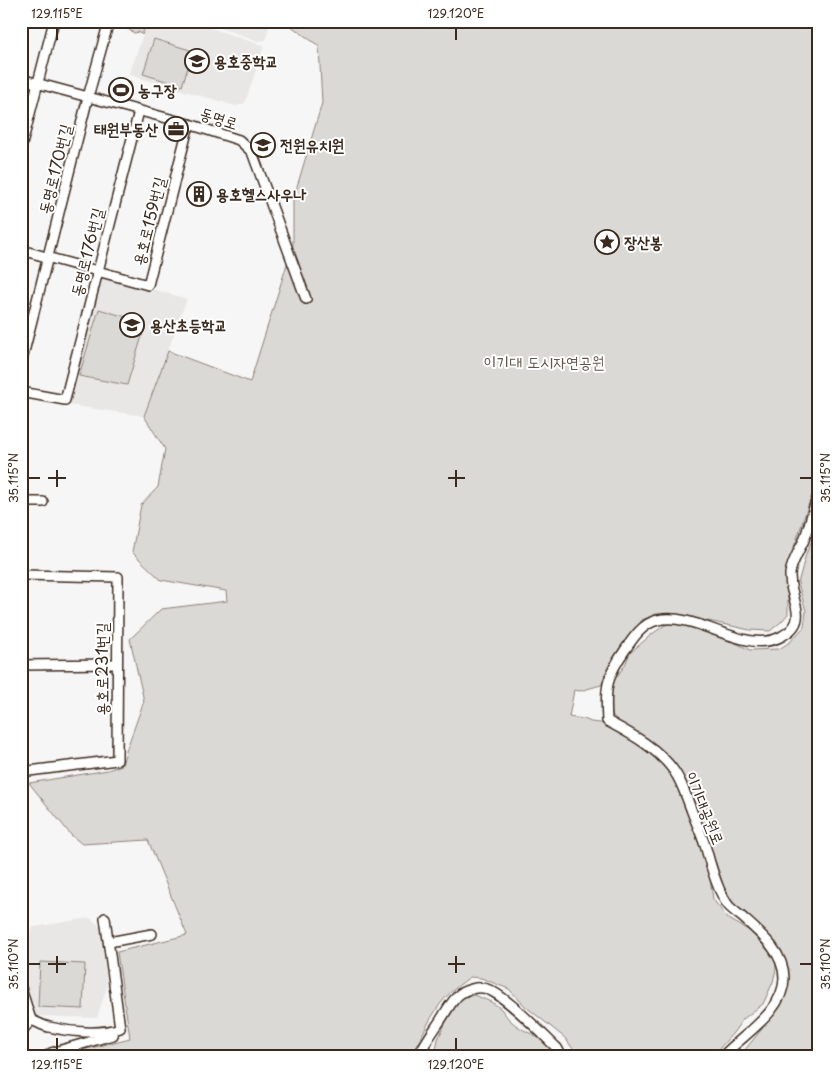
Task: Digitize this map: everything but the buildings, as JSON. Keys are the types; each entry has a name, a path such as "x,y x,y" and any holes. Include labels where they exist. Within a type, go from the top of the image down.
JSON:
{"street":[{"path":"21,148 54,21"},
{"name":"동명로170번길","path":"21,364 109,21"},
{"name":"동명로","path":"21,79 189,124 239,140 252,152 306,300"},
{"name":"동명로176번길","path":"21,392 65,400 139,111"},
{"name":"용호로159번길","path":"21,250 148,285 189,124"},
{"name":"이기대공원로","path":"722,1057 777,1002 783,988 782,966 774,949 728,905 722,895 703,839 683,788 674,771 654,750 608,721 607,687 611,673 627,646 643,627 657,620 685,621 759,642 778,638 795,626 798,618 797,607 790,572 804,540 819,493"},
{"path":"21,502 43,502"},
{"name":"용호로231번길","path":"21,575 118,577 117,760 21,772"},
{"path":"21,665 118,664"},
{"path":"46,1057 51,1053 117,1033 120,1028 105,918"},
{"path":"109,942 152,934"},
{"path":"21,988 31,1020"},
{"path":"418,1057 425,1042 450,1005 460,994 473,989 484,988 496,993 509,1003 557,1048 562,1057"},
{"path":"31,1020 49,1027 76,1031 111,1032 120,1028"},
{"path":"21,1032 31,1020"}],"shaded area":[{"name":"용호중학교","path":"190,21 264,46 245,103 236,106 129,75 147,23"},
{"path":"201,21 270,21 266,40 258,41"},
{"name":"용산초등학교","path":"100,274 187,299 144,416 67,405"},
{"path":"90,918 102,928 107,987 97,1018 33,1016 21,972 21,945 27,943 33,927"}],"green space":[{"path":"124,21 147,21 142,35 139,32 134,33 126,28 127,25 123,23"},
{"name":"이기대 도시자연공원","path":"284,21 819,21 819,483 809,503 786,571 788,614 770,631 750,630 667,614 656,614 642,620 623,646 601,685 580,691 574,690 569,717 609,724 640,744 669,771 689,816 709,872 713,899 727,918 750,931 775,958 776,969 773,982 763,1004 743,1019 712,1057 579,1057 565,1038 525,1006 509,989 481,978 470,977 452,991 441,1003 411,1057 75,1057 75,1052 130,1038 117,952 187,935 148,840 82,844 71,835 29,783 108,770 122,765 144,701 130,639 161,609 227,601 226,591 161,580 132,552 141,505 158,487 165,449 144,416 168,351 250,382 293,245 293,200 322,103 319,46"},
{"path":"154,39 193,51 182,86 143,74"},
{"name":"농구장","path":"116,78 131,82 126,102 112,98"},
{"path":"99,309 146,323 127,385 79,376"},
{"path":"819,519 819,1057 739,1057 775,1013 782,1001 788,983 787,969 734,904 724,887 709,843 685,784 613,716 609,706 612,684 625,665 630,653 665,625 676,623 721,636 750,650 779,649 790,642 804,627 806,611 798,583"},
{"path":"40,962 85,964 83,1009 38,1007"},
{"path":"474,995 496,1005 512,1022 542,1040 547,1044 554,1057 434,1057 438,1039 461,998"}],"place":[{"name":"용호중학교","path":"197,61"},
{"name":"농구장","path":"121,90"},
{"name":"태원부동산","path":"176,129"},
{"name":"전원유치원","path":"263,145"},
{"name":"용호헬스사우나","path":"199,194"},
{"name":"장산봉","path":"607,242"},
{"name":"용산초등학교","path":"132,325"}]}
